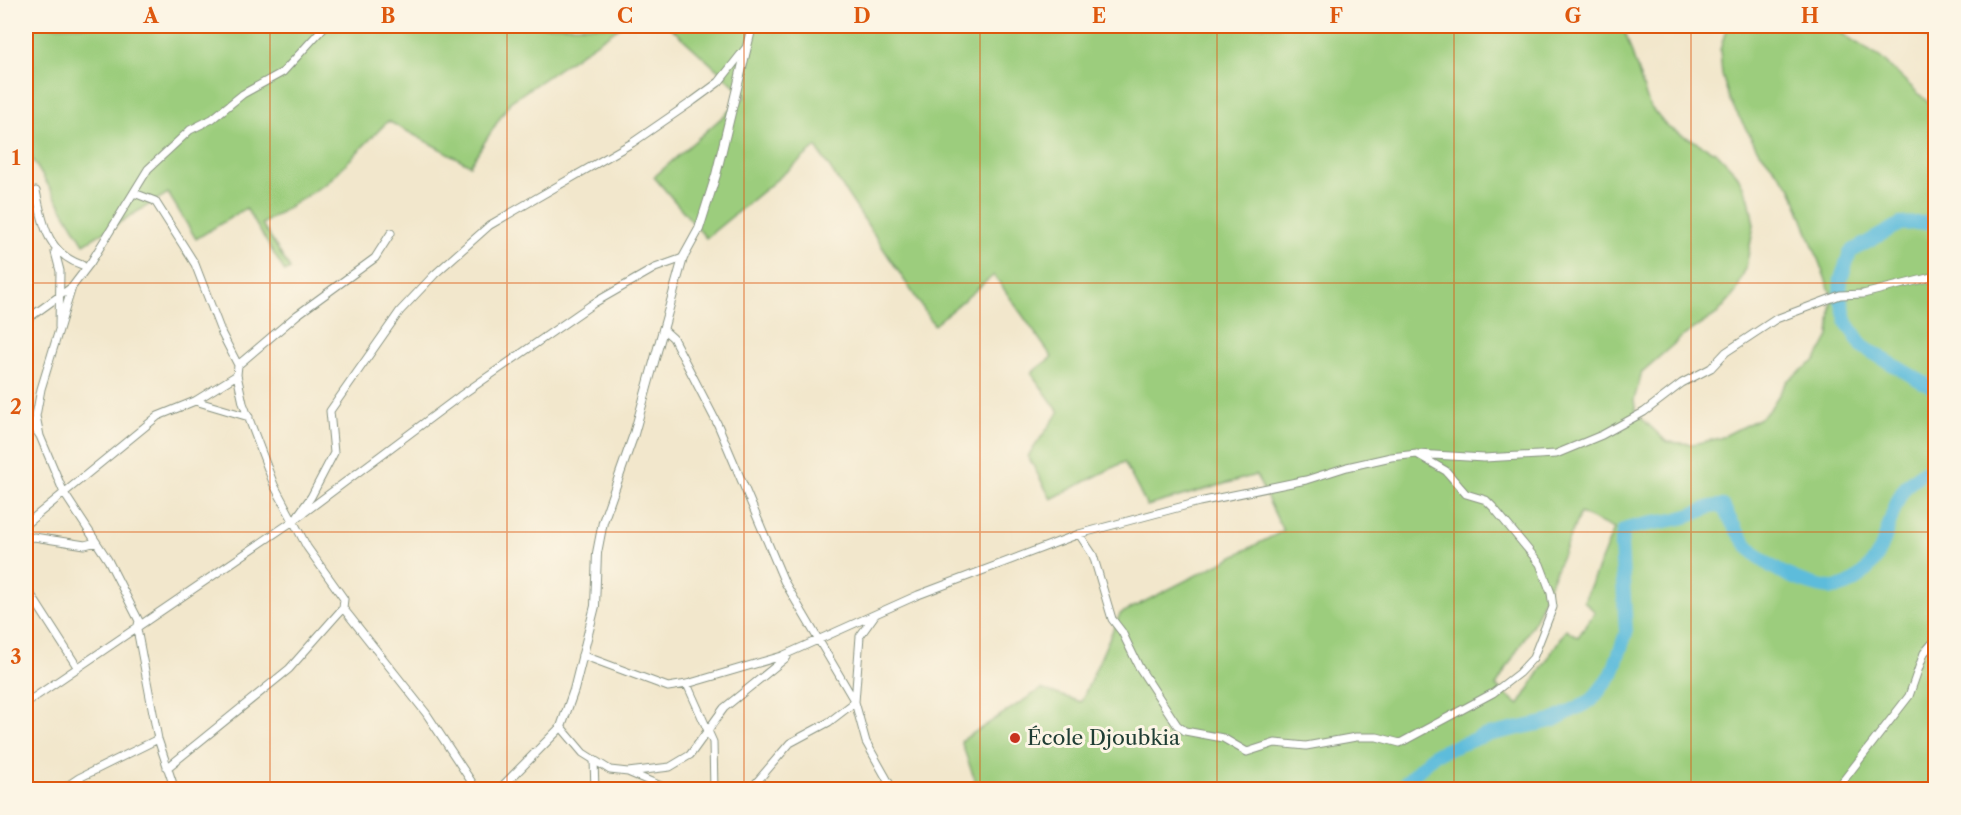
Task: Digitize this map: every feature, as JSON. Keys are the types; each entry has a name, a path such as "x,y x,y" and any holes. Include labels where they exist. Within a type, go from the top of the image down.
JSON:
{"street":[{"path":"40,436 36,416 72,288 148,169 190,130 212,119 243,94 284,72 325,26"},
{"path":"499,789 561,727 574,690 595,606 597,553 603,522 634,434 683,258 699,229 716,175 752,26"},
{"path":"293,521 311,497 334,453 330,411 400,311 428,281 490,225 632,142 719,82 747,46"},
{"path":"36,191 60,271 60,328"},
{"path":"134,192 155,201 195,264 222,334 238,365 237,375 249,417 274,485 307,548 338,587 344,599 343,608 289,669 167,768"},
{"path":"238,365 297,315 375,258 391,233"},
{"path":"53,246 67,260 82,265"},
{"path":"26,703 293,521 460,396 594,303 655,267 683,258"},
{"path":"582,655 668,687 687,684 793,651 876,614 1079,534 1219,497 1306,480 1347,466 1417,454 1484,458 1556,454 1602,435 1644,412 1682,383 1712,368 1726,352 1776,319 1840,295 1863,294 1935,276"},
{"path":"26,320 72,288"},
{"path":"663,329 673,338 718,425 784,581 855,702 866,742 893,789"},
{"path":"26,524 158,416 195,401 237,375"},
{"path":"195,401 249,417"},
{"path":"26,415 40,436 64,493 96,542 134,611 138,621 137,629 158,739 176,789"},
{"path":"1079,534 1093,555 1112,619 1122,632 1139,667 1177,725 1185,731 1223,738 1247,752 1275,743 1306,746 1356,737 1377,737 1400,743 1493,693 1519,673 1533,658 1552,607 1551,593 1540,564 1493,507 1486,500 1466,494 1446,471 1417,454"},
{"path":"26,539 34,537 85,545 96,542"},
{"path":"26,587 78,668"},
{"path":"343,608 426,713 477,789"},
{"path":"750,789 790,743 829,722 855,702 860,636 876,614"},
{"path":"1836,789 1909,696 1924,653 1935,639"},
{"path":"561,727 583,753 610,770 628,772 670,767 690,755 724,708 742,691 793,651"},
{"path":"687,684 713,742 714,789"},
{"path":"61,789 158,739"},
{"path":"594,760 595,789"},
{"path":"628,772 669,789"}],"green space":[{"path":"26,26 621,26 510,102 470,165 388,121 327,183 262,224 290,269 285,272 246,208 196,239 168,193 84,244 26,149"},
{"path":"669,26 1623,26 1649,105 1667,127 1717,153 1736,173 1749,198 1754,225 1746,267 1736,292 1717,314 1683,336 1642,372 1634,400 1636,413 1667,442 1693,444 1720,438 1760,418 1770,409 1788,380 1816,360 1829,336 1832,296 1791,188 1757,148 1730,101 1722,75 1720,50 1727,26 1830,26 1881,58 1935,109 1935,789 978,789 961,741 1041,689 1081,702 1120,614 1283,531 1256,475 1147,506 1124,462 1051,499 1028,456 1059,412 1031,373 1052,357 994,275 934,325 816,147 706,238 654,177 746,96","holes":["1580,513 1614,529 1584,601 1595,612 1578,637 1566,629 1519,705 1496,686 1533,624"]},
{"path":"1908,26 1935,26 1935,43"}],"waterway":[{"path":"1923,26 1936,28"},
{"path":"1936,222 1900,224 1850,252 1841,279 1840,295 1847,323 1863,347 1936,390"},
{"path":"1398,790 1435,754 1483,736 1552,721 1592,700 1612,674 1626,633 1621,544 1624,530 1683,518 1710,507 1723,506 1744,542 1762,560 1799,580 1823,587 1837,588 1851,583 1868,569 1881,549 1904,489 1916,477 1936,465"}],"place":[{"name":"École Djoubkia","path":"1015,738"}]}
